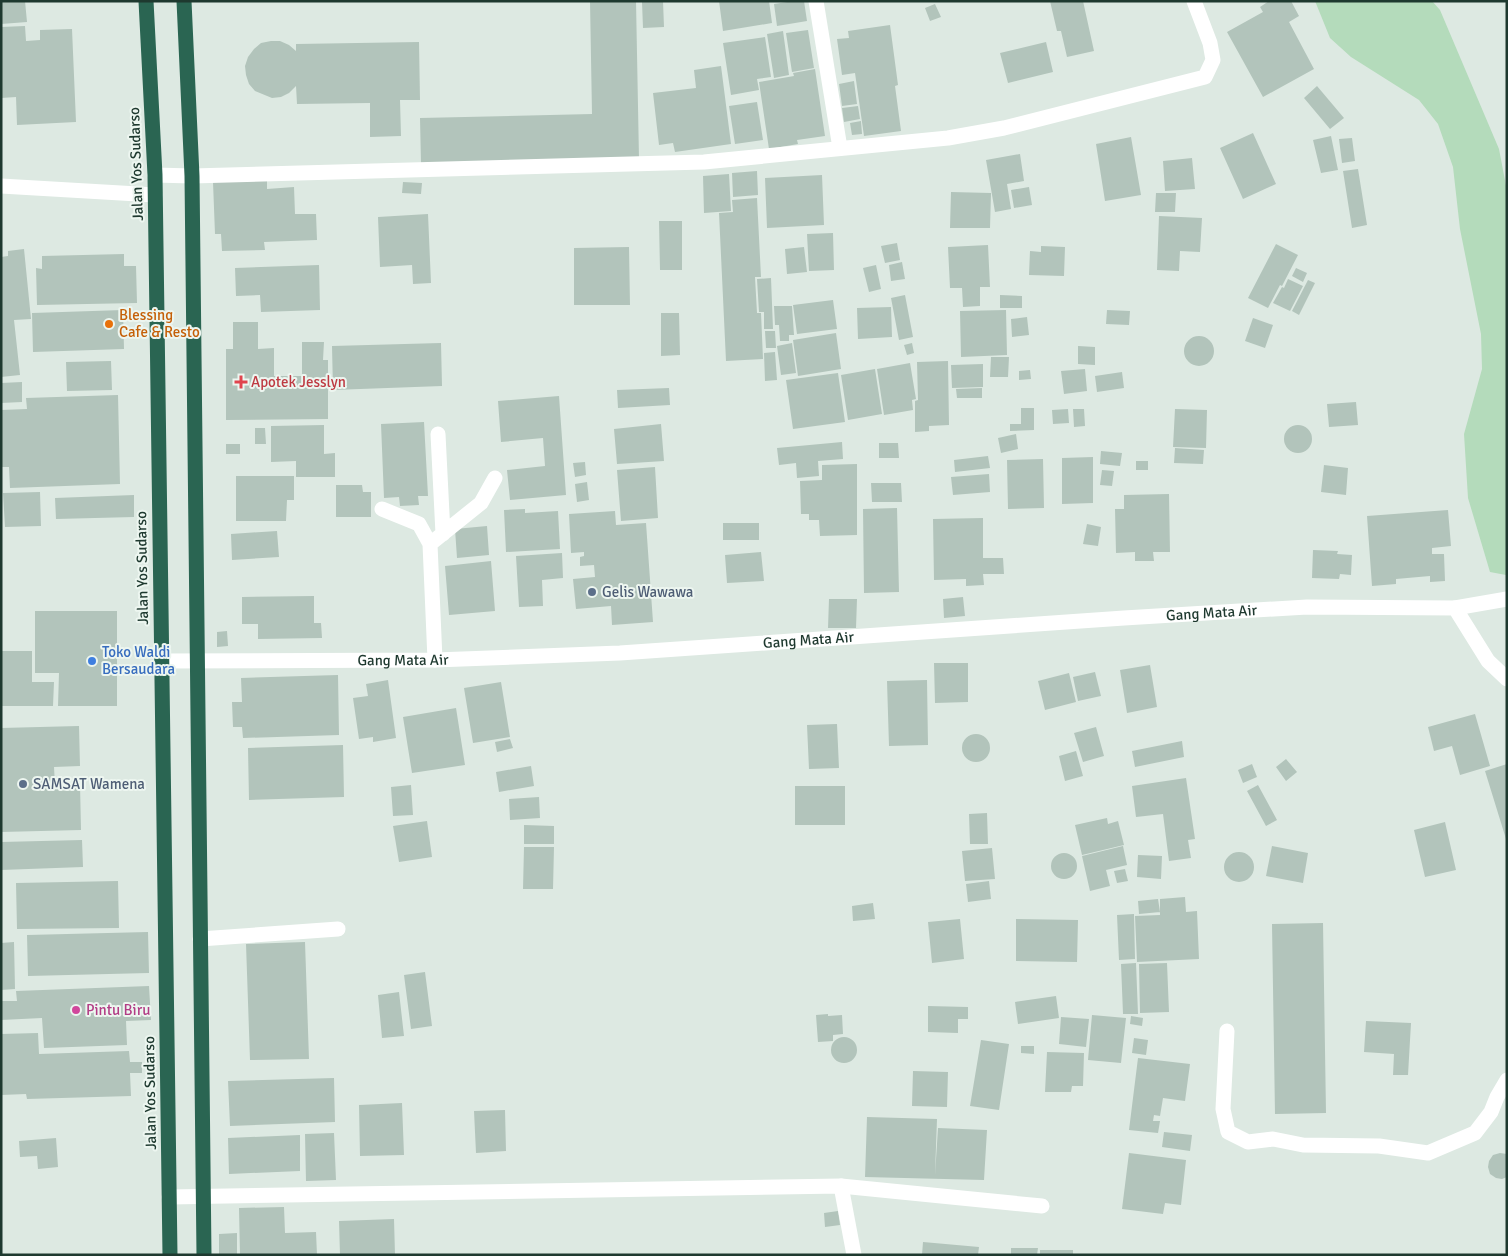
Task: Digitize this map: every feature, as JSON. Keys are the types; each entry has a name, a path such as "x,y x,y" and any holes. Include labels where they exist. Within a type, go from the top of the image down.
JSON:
{"highway":[{"name":"Jalan Yos Sudarso","path":"146,1 155,175 170,1255"},
{"path":"184,1 192,176 204,1255"}],"street":[{"path":"816,1 840,148"},
{"path":"155,175 192,176 704,162 948,138 1004,128 1205,78 1213,60 1210,43 1194,1"},
{"path":"1,186 155,195"},
{"path":"438,434 443,534"},
{"path":"430,544 481,503 495,478"},
{"path":"382,509 419,524 430,544 435,660"},
{"name":"Gang Mata Air","path":"161,661 435,660 620,653 1307,607 1455,608 1507,599"},
{"path":"1455,608 1488,661 1507,679"},
{"path":"200,939 338,929"},
{"path":"1227,1031 1223,1109 1228,1132 1248,1142 1273,1139 1304,1145 1379,1146 1428,1153 1475,1133 1491,1112 1507,1080"},
{"path":"169,1198 841,1186 1042,1206"},
{"path":"841,1186 854,1255"}],"green space":[{"path":"1315,1 1432,1 1440,10 1499,149 1507,191 1506,575 1490,572 1468,498 1464,434 1482,369 1481,334 1460,229 1453,167 1438,124 1419,100 1351,57 1330,38"}],"building":[{"path":"1,1 25,1 27,22 1,24"},
{"path":"590,1 636,1 639,159 421,164 420,118 592,114"},
{"path":"663,1 664,27 643,28 642,2"},
{"path":"719,1 769,1 772,23 723,31"},
{"path":"804,1 807,21 777,26 774,4"},
{"path":"1050,1 1083,1 1094,51 1067,57 1061,31 1057,31"},
{"path":"1269,1 1291,1 1299,16 1289,22 1314,69 1263,97 1227,32 1263,12 1260,7"},
{"path":"935,4 941,17 930,21 925,8"},
{"path":"890,25 898,85 895,86 901,131 864,136 855,73 842,75 837,39 849,38 848,31"},
{"path":"25,26 26,41 40,40 40,30 72,29 76,122 17,125 16,97 1,98 1,27"},
{"path":"808,30 814,68 792,72 786,33"},
{"path":"783,31 789,75 774,78 767,34"},
{"path":"765,37 771,77 757,79 759,90 731,95 723,43"},
{"path":"280,41 296,51 296,44 419,42 420,100 400,100 401,136 370,137 370,103 297,104 296,86 289,93 281,97 272,98 255,91 249,84 245,66 248,57 254,49 261,43"},
{"path":"1046,42 1053,72 1008,83 1000,53"},
{"path":"721,66 731,144 675,152 673,143 659,145 653,93 696,88 694,70"},
{"path":"815,69 825,136 797,140 798,144 769,149 759,82 794,76 793,73"},
{"path":"854,81 857,104 842,106 839,84"},
{"path":"1317,86 1344,118 1330,129 1304,98"},
{"path":"757,102 763,140 735,144 729,106"},
{"path":"858,106 860,119 844,122 842,108"},
{"path":"861,121 862,134 852,135 850,123"},
{"path":"1253,133 1276,184 1243,199 1220,148"},
{"path":"1331,136 1338,170 1321,173 1313,140"},
{"path":"1131,137 1141,195 1105,201 1096,144"},
{"path":"1352,138 1355,161 1342,163 1339,139"},
{"path":"1020,154 1024,181 1007,184 1011,209 995,212 986,160"},
{"path":"1192,158 1195,189 1165,191 1163,161"},
{"path":"1358,169 1367,225 1352,228 1343,171"},
{"path":"757,171 758,195 733,197 732,173"},
{"path":"729,174 731,211 704,213 703,176"},
{"path":"822,175 824,225 767,228 765,178"},
{"path":"267,180 267,189 294,187 295,214 316,214 317,240 264,242 265,250 222,251 221,234 215,234 213,182"},
{"path":"403,182 422,183 421,194 402,193"},
{"path":"1029,187 1032,205 1014,208 1011,190"},
{"path":"951,192 991,193 990,228 950,228"},
{"path":"1156,193 1176,193 1175,212 1155,212"},
{"path":"757,198 761,277 755,277 757,313 761,313 763,359 726,361 719,213 733,212 732,200"},
{"path":"428,214 431,283 413,284 412,265 380,267 378,217"},
{"path":"1159,216 1202,218 1200,252 1180,251 1179,271 1157,270"},
{"path":"659,221 682,221 682,270 660,270"},
{"path":"833,233 834,270 809,271 807,234"},
{"path":"897,243 900,260 885,263 881,246"},
{"path":"1276,244 1298,255 1268,308 1248,298"},
{"path":"988,245 990,287 980,287 980,306 963,307 962,288 950,288 948,247"},
{"path":"1041,246 1065,247 1064,276 1029,275 1030,251 1041,252"},
{"path":"629,247 630,305 574,305 574,248"},
{"path":"804,247 807,272 787,274 785,249"},
{"path":"24,249 31,319 14,320 20,375 1,377 1,257 8,256 8,251"},
{"path":"124,254 124,266 136,266 137,303 37,305 36,268 42,269 42,256"},
{"path":"902,262 905,279 891,281 889,265"},
{"path":"319,265 320,310 261,312 260,295 236,296 235,268"},
{"path":"876,265 881,289 869,292 863,268"},
{"path":"1296,268 1307,273 1303,282 1292,276"},
{"path":"771,278 773,329 764,329 764,312 759,312 757,279"},
{"path":"1288,279 1303,286 1290,311 1273,303"},
{"path":"1308,280 1315,283 1299,315 1292,311"},
{"path":"905,295 913,337 899,340 891,298"},
{"path":"1000,295 1022,296 1022,308 1000,308"},
{"path":"833,300 837,329 797,334 793,305"},
{"path":"774,306 792,306 794,335 789,335 789,341 780,341 779,325 775,325"},
{"path":"891,307 892,337 858,339 857,308"},
{"path":"123,310 124,349 33,352 32,313"},
{"path":"1006,310 1007,355 961,357 960,311"},
{"path":"1107,310 1130,311 1129,325 1106,324"},
{"path":"661,313 679,313 680,355 661,356"},
{"path":"1027,317 1029,335 1012,337 1011,319"},
{"path":"1253,318 1273,325 1265,348 1245,341"},
{"path":"233,322 258,322 258,349 274,348 274,376 302,376 302,342 324,342 323,360 328,360 328,419 226,420 226,349 233,349"},
{"path":"765,331 775,331 776,348 766,348"},
{"path":"836,333 841,369 798,376 793,340"},
{"path":"1199,336 1205,337 1213,345 1213,357 1205,365 1199,366 1193,365 1185,357 1184,351 1185,345 1193,337"},
{"path":"441,343 442,386 333,390 332,346"},
{"path":"792,343 796,373 781,375 777,346"},
{"path":"912,343 914,353 907,355 904,345"},
{"path":"1078,346 1095,347 1095,365 1078,364"},
{"path":"775,352 777,380 765,381 764,353"},
{"path":"991,357 1009,357 1008,377 990,377"},
{"path":"111,361 112,390 67,391 66,362"},
{"path":"948,361 949,425 929,426 929,431 915,432 915,401 918,400 917,362"},
{"path":"910,363 916,399 912,400 913,410 884,415 877,369"},
{"path":"983,364 983,387 952,388 951,365"},
{"path":"875,369 882,414 848,420 841,375"},
{"path":"1085,369 1087,391 1064,394 1061,371"},
{"path":"1030,370 1031,379 1019,380 1019,371"},
{"path":"1122,372 1124,388 1097,392 1095,376"},
{"path":"838,373 845,422 793,429 786,380"},
{"path":"22,382 22,402 1,403 1,383"},
{"path":"669,388 670,405 618,408 617,390"},
{"path":"982,388 982,398 957,398 956,389"},
{"path":"118,395 120,484 10,488 9,467 1,467 1,410 27,409 26,398"},
{"path":"559,396 566,495 510,500 507,470 545,466 543,438 501,442 498,401"},
{"path":"1356,402 1358,425 1329,427 1327,404"},
{"path":"1021,408 1034,408 1034,430 1010,431 1010,424 1021,424"},
{"path":"1068,409 1069,423 1053,424 1052,410"},
{"path":"1073,409 1084,409 1085,426 1074,427"},
{"path":"1175,409 1207,410 1206,448 1173,447"},
{"path":"424,422 428,496 418,496 419,505 400,506 399,497 384,498 381,424"},
{"path":"661,424 664,461 617,464 614,429"},
{"path":"324,425 324,454 335,453 335,477 296,477 296,461 271,462 271,426"},
{"path":"1298,425 1308,429 1312,439 1308,449 1298,453 1288,449 1284,439 1288,429"},
{"path":"255,428 265,428 266,444 255,444"},
{"path":"1016,434 1018,449 1001,453 998,438"},
{"path":"842,442 843,459 818,461 819,476 797,478 796,463 779,465 777,448"},
{"path":"879,443 898,443 899,458 879,458"},
{"path":"226,444 240,444 240,454 226,454"},
{"path":"1175,448 1204,450 1203,464 1174,463"},
{"path":"1101,451 1122,453 1120,466 1100,464"},
{"path":"988,456 990,468 955,472 954,460"},
{"path":"1093,457 1093,503 1062,504 1062,458"},
{"path":"1043,459 1044,508 1008,509 1007,460"},
{"path":"1136,461 1148,461 1148,470 1136,470"},
{"path":"585,462 586,475 575,477 573,463"},
{"path":"857,464 857,535 820,536 819,520 809,520 809,514 801,514 800,481 822,480 822,465"},
{"path":"1324,465 1348,468 1346,495 1321,492"},
{"path":"655,467 658,518 621,521 617,470"},
{"path":"1102,470 1114,471 1112,486 1100,485"},
{"path":"989,474 990,492 953,495 951,477"},
{"path":"236,476 294,476 294,500 287,500 286,521 236,521"},
{"path":"587,482 589,500 577,502 575,484"},
{"path":"871,483 901,483 902,502 872,502"},
{"path":"336,485 362,485 363,492 371,492 371,517 336,517"},
{"path":"40,492 41,526 5,527 3,493"},
{"path":"1169,494 1170,552 1153,552 1154,561 1135,561 1135,552 1116,553 1115,509 1124,509 1124,495"},
{"path":"134,495 134,517 56,519 55,498"},
{"path":"897,508 899,592 864,593 863,509"},
{"path":"525,509 525,513 558,511 560,549 506,552 504,510"},
{"path":"1448,510 1451,546 1432,548 1432,554 1444,554 1445,581 1430,582 1430,576 1396,579 1396,584 1372,586 1367,516"},
{"path":"615,511 616,525 646,523 653,622 612,625 611,606 576,609 573,579 595,577 594,565 580,566 580,557 584,556 584,552 571,553 569,514"},
{"path":"983,518 983,558 1003,558 1004,574 983,574 984,585 966,586 966,579 934,580 933,519"},
{"path":"723,523 759,523 759,540 723,540"},
{"path":"1087,524 1101,527 1098,546 1083,544"},
{"path":"487,526 489,555 457,558 455,529"},
{"path":"277,531 279,557 232,560 231,534"},
{"path":"1313,550 1338,551 1337,554 1352,555 1351,575 1340,574 1339,579 1312,578"},
{"path":"761,552 764,581 727,583 725,555"},
{"path":"562,553 563,578 542,580 543,606 519,607 516,556"},
{"path":"491,561 495,611 449,615 445,566"},
{"path":"314,596 314,623 321,623 322,638 258,639 258,624 242,624 242,597"},
{"path":"963,597 965,616 944,618 943,599"},
{"path":"829,599 857,599 856,628 828,628"},
{"path":"35,611 117,611 117,706 58,706 59,673 35,673"},
{"path":"227,631 228,646 217,647 217,632"},
{"path":"1,651 32,651 32,682 54,682 53,706 1,706"},
{"path":"934,663 968,663 968,702 935,703"},
{"path":"1150,665 1157,707 1127,713 1120,670"},
{"path":"1095,672 1101,696 1078,701 1073,677"},
{"path":"1069,673 1076,702 1045,710 1038,681"},
{"path":"338,675 339,735 243,738 242,727 233,727 232,702 242,702 241,678"},
{"path":"388,680 396,738 373,742 373,737 359,739 353,698 368,696 366,684"},
{"path":"927,680 928,745 889,746 887,681"},
{"path":"501,682 510,737 473,743 464,688"},
{"path":"456,708 465,765 412,773 403,717"},
{"path":"1475,714 1490,766 1460,775 1452,746 1434,751 1428,727"},
{"path":"837,724 839,768 809,769 807,725"},
{"path":"79,726 80,766 54,767 55,785 80,784 81,830 1,832 1,728"},
{"path":"1096,727 1104,756 1083,762 1074,733"},
{"path":"976,734 986,738 990,748 986,758 976,762 966,758 962,748 966,738"},
{"path":"510,739 513,748 497,752 495,742"},
{"path":"1182,741 1184,757 1135,767 1132,751"},
{"path":"343,745 344,797 249,800 248,748"},
{"path":"1076,751 1083,776 1065,781 1059,756"},
{"path":"1286,759 1297,772 1286,781 1276,767"},
{"path":"1252,764 1257,777 1243,783 1238,770"},
{"path":"1507,764 1507,839 1506,839 1485,771"},
{"path":"531,766 534,786 499,792 496,772"},
{"path":"1186,778 1195,839 1188,840 1191,858 1169,861 1163,814 1136,817 1132,786"},
{"path":"411,785 413,815 393,816 391,787"},
{"path":"1258,785 1277,820 1266,826 1247,791"},
{"path":"795,786 845,786 845,825 795,825"},
{"path":"539,797 540,818 510,820 509,799"},
{"path":"987,813 988,844 970,844 969,814"},
{"path":"1107,818 1108,824 1118,821 1124,845 1082,855 1075,825"},
{"path":"427,821 432,857 399,862 393,826"},
{"path":"1445,822 1456,870 1425,877 1414,830"},
{"path":"524,825 554,826 554,844 524,844"},
{"path":"82,840 83,867 1,870 1,842"},
{"path":"1123,846 1127,865 1106,870 1110,886 1090,891 1082,856"},
{"path":"1272,846 1308,853 1303,883 1266,876"},
{"path":"524,847 554,847 553,889 523,889"},
{"path":"992,848 995,879 965,881 962,851"},
{"path":"1239,852 1250,856 1254,867 1250,878 1239,882 1228,878 1224,867 1228,856"},
{"path":"1064,853 1073,857 1077,866 1073,875 1064,879 1055,875 1051,866 1055,857"},
{"path":"1138,855 1162,856 1161,879 1137,877"},
{"path":"1125,869 1128,881 1117,883 1114,871"},
{"path":"118,881 119,928 17,929 16,883"},
{"path":"989,881 991,899 968,902 966,884"},
{"path":"1185,897 1186,912 1197,911 1199,959 1137,962 1135,916 1160,915 1160,899"},
{"path":"1158,899 1160,912 1139,914 1138,901"},
{"path":"873,903 875,919 853,921 852,906"},
{"path":"1134,914 1135,959 1119,960 1117,915"},
{"path":"960,919 964,959 932,963 928,922"},
{"path":"1016,919 1078,920 1077,962 1016,961"},
{"path":"1323,923 1326,1113 1275,1114 1272,924"},
{"path":"148,932 149,973 28,976 27,935"},
{"path":"14,942 15,989 1,990 1,943"},
{"path":"305,942 309,1059 250,1060 246,944"},
{"path":"1136,963 1138,1014 1123,1014 1121,964"},
{"path":"1167,963 1169,1012 1140,1013 1139,964"},
{"path":"425,972 432,1026 411,1029 404,975"},
{"name":"Pintu Biru","path":"149,986 151,1020 126,1021 127,1045 44,1048 42,1018 1,1020 1,1001 17,1001 16,991"},
{"path":"399,992 404,1036 382,1038 378,995"},
{"path":"1056,996 1059,1018 1018,1024 1015,1002"},
{"path":"928,1006 968,1007 968,1019 958,1019 958,1033 928,1032"},
{"path":"828,1014 828,1016 842,1015 843,1034 833,1035 833,1041 818,1042 816,1015"},
{"path":"1092,1015 1126,1018 1121,1063 1088,1060"},
{"path":"1131,1016 1143,1018 1142,1026 1130,1024"},
{"path":"1061,1017 1089,1019 1086,1047 1059,1044"},
{"path":"1366,1021 1411,1023 1408,1075 1393,1075 1394,1054 1364,1052"},
{"path":"38,1033 39,1054 129,1051 130,1062 142,1062 142,1073 130,1073 131,1096 27,1099 26,1094 1,1095 1,1034"},
{"path":"844,1037 853,1041 857,1050 853,1059 844,1063 835,1059 831,1050 835,1041"},
{"path":"1134,1038 1148,1040 1146,1055 1132,1053"},
{"path":"981,1040 1009,1044 999,1110 970,1106"},
{"path":"1021,1046 1034,1046 1034,1054 1021,1053"},
{"path":"1047,1052 1084,1053 1083,1086 1072,1086 1071,1092 1045,1092"},
{"path":"1138,1058 1190,1064 1185,1101 1163,1098 1160,1116 1154,1115 1153,1121 1160,1121 1158,1133 1129,1130"},
{"path":"913,1071 948,1072 947,1107 912,1106"},
{"path":"334,1078 335,1122 230,1126 228,1081"},
{"path":"402,1103 404,1155 360,1156 359,1105"},
{"path":"505,1110 506,1151 476,1153 474,1111"},
{"path":"867,1117 937,1119 935,1175 938,1128 987,1130 984,1180 865,1177"},
{"path":"1164,1132 1192,1135 1190,1151 1162,1147"},
{"path":"334,1133 336,1180 306,1181 305,1134"},
{"path":"300,1135 300,1171 229,1174 228,1138"},
{"path":"56,1138 58,1167 38,1169 37,1156 20,1157 19,1141"},
{"path":"1129,1153 1186,1160 1181,1205 1165,1203 1163,1214 1122,1209"},
{"path":"1507,1154 1507,1177 1502,1179 1490,1174 1488,1167 1493,1155"},
{"path":"284,1207 285,1233 316,1232 317,1255 240,1255 239,1208"},
{"path":"838,1211 840,1225 825,1227 824,1213"},
{"path":"394,1219 395,1255 340,1255 339,1221"},
{"path":"237,1233 237,1255 219,1255 219,1234"},
{"path":"923,1242 979,1247 978,1255 922,1255"},
{"path":"1011,1248 1038,1248 1037,1255 1011,1255"},
{"path":"1040,1250 1073,1250 1073,1255 1040,1255"}],"place":[{"name":"Blessing Cafe & Resto","path":"109,324"},
{"name":"Apotek Jesslyn","path":"241,382"},
{"name":"Gelis Wawawa","path":"592,592"},
{"name":"Toko Waldi Bersaudara","path":"92,661"},
{"name":"SAMSAT Wamena","path":"23,784"},
{"name":"Pintu Biru","path":"76,1010"}]}
